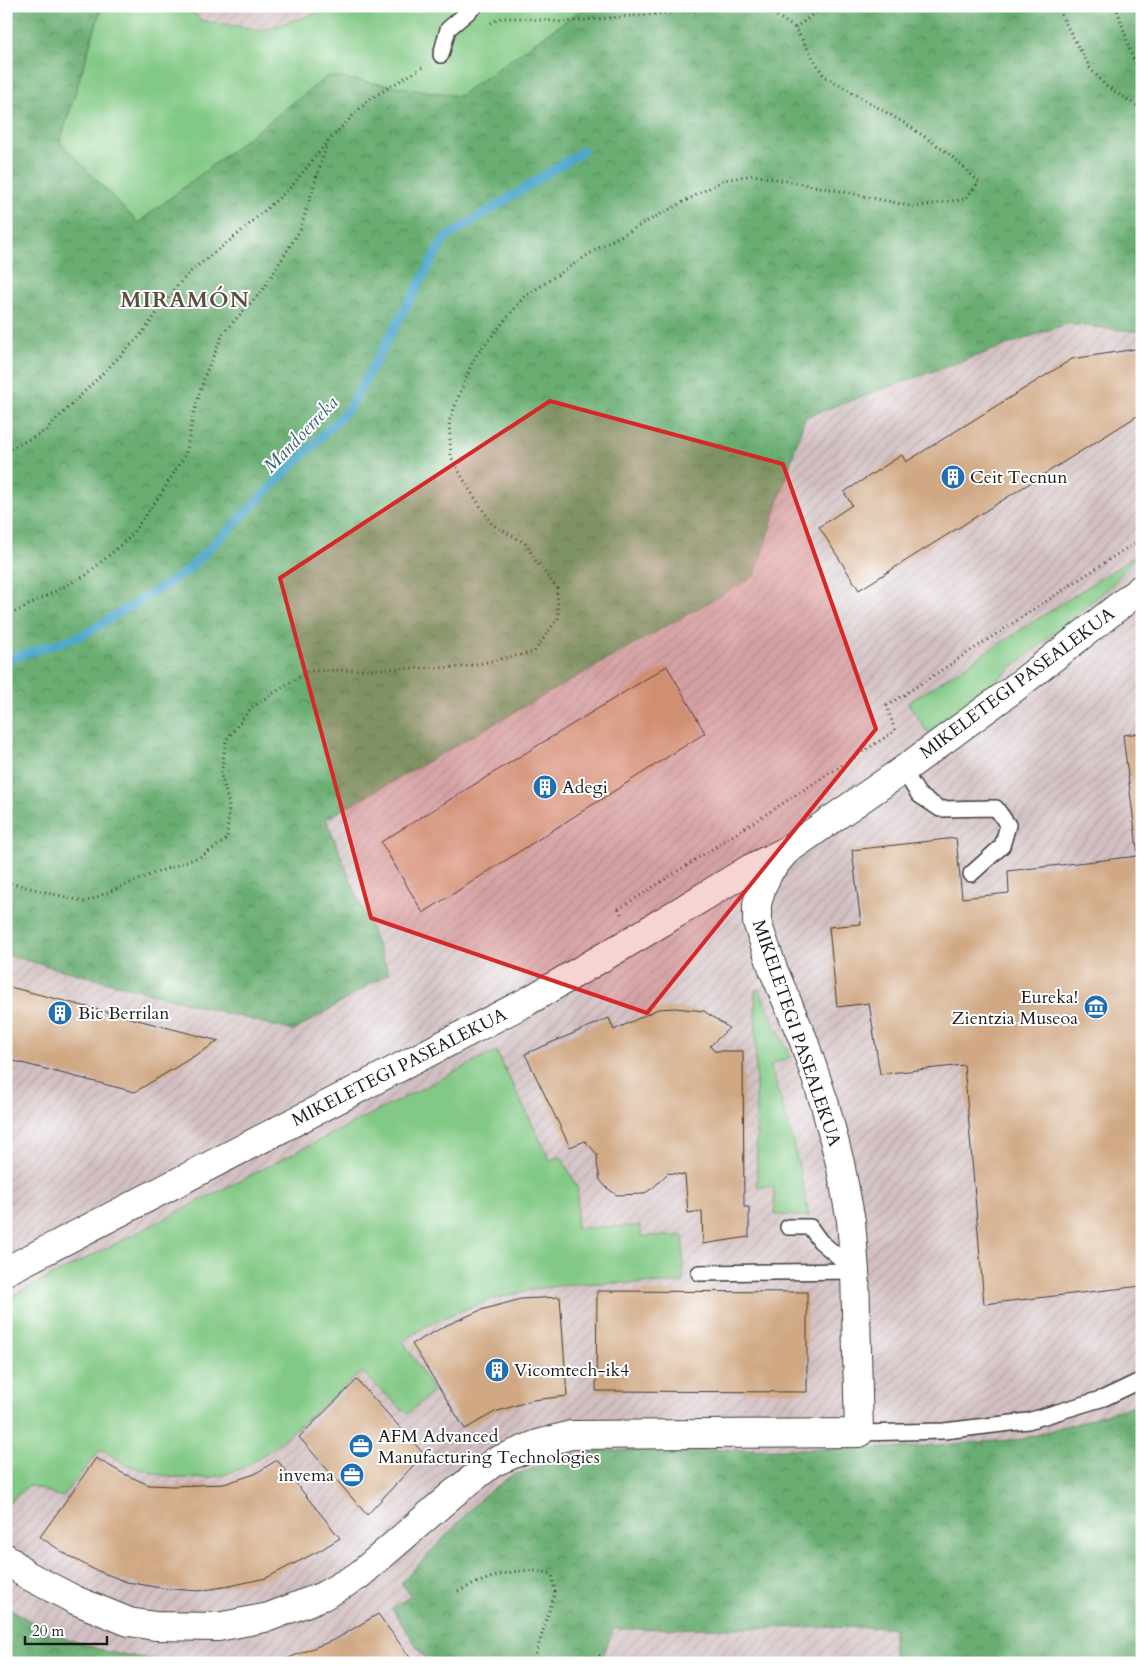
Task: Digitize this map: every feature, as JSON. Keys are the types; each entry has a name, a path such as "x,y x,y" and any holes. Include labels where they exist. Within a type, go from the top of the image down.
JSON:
{"street":[{"name":"MIKELETEGI PASEALEKUA","path":"6,1271 528,1000 636,938 751,868 786,851 903,770 1012,690 1133,595 1142,575"},
{"name":"MIKELETEGI PASEALEKUA","path":"786,851 770,870 762,886 757,904 757,922 773,970 803,1039 825,1105 846,1192 851,1221 855,1271 858,1433"},
{"path":"6,1558 27,1575 76,1600 129,1622 155,1626 218,1626 269,1617 323,1596 358,1576 454,1493 494,1462 538,1444 571,1435 858,1433"}],"lane":[{"path":"442,55 448,29 475,6"},
{"path":"903,770 919,795 940,808 996,808 1008,825 1002,846 971,874"},
{"path":"788,1227 810,1227 820,1241 855,1271"},
{"path":"699,1272 855,1271"},
{"path":"858,1433 944,1431 1028,1422 1104,1398 1142,1380"}],"path":[{"path":"795,28 824,6"},
{"path":"1056,6 1090,68 1106,86 1142,109"},
{"path":"1116,6 1132,56 1142,76"},
{"path":"6,882 85,902 152,874 202,856 227,839 229,804 221,775 226,740 252,707 308,671 463,667 534,652 558,618 557,588 536,561 526,543 492,524 469,489 451,457 449,421 474,358 524,297 600,247 724,180 753,175 915,207 965,199 979,182 948,154 906,124 824,76 795,28 766,9 727,8 561,22 501,18 483,26"},
{"path":"6,451 45,431 140,336 192,270 237,235 291,187 328,141 368,100 442,55"},
{"path":"6,616 86,575 129,538 161,494 186,453 193,416 205,375 224,332 262,291 300,230 328,141"},
{"path":"636,938 619,909 895,731 887,706 1142,538"},
{"path":"458,1591 500,1574 540,1570 552,1574 555,1592 533,1663"},
{"path":"593,1663 598,1655 608,1663"}],"highlighted area":[{"path":"550,401 783,464 876,729 647,1013 371,918 280,578"}],"shaded area":[{"path":"184,6 331,6 324,11 263,30 203,21"},
{"path":"1066,324 1142,332 1142,1401 1135,1405 1023,1439 898,1448 893,1663 6,1663 6,955 294,1031 388,973 326,819 755,577 805,417"}],"green space":[{"path":"6,6 101,6 60,142 138,223 328,76 459,96 587,6 1139,6 1142,26 1142,332 1066,324 805,417 755,576 326,819 389,973 294,1031 6,955"},
{"path":"101,6 184,6 203,21 263,30 324,11 331,6 587,6 459,96 328,76 138,223 60,142"},
{"path":"1140,553 1110,587 991,685 928,733 908,703"},
{"path":"759,989 790,1057 770,1065 792,1140 809,1216 775,1215 774,1187 757,1187 755,990"},
{"path":"496,1051 550,1160 561,1156 578,1189 576,1228 640,1226 641,1236 683,1236 683,1283 580,1283 535,1289 493,1299 428,1325 403,1341 433,1391 407,1414 362,1372 285,1438 251,1463 232,1472 206,1478 163,1475 124,1463 101,1449 62,1497 29,1485 6,1505 6,1303 16,1294"},
{"path":"1142,1401 1142,1663 893,1663 893,1627 613,1629 601,1663 428,1663 392,1609 411,1595 401,1583 483,1496 511,1476 568,1456 599,1451 898,1448 1023,1439 1135,1405"},
{"path":"6,1606 51,1634 108,1652 157,1660 157,1663 6,1663"}],"building":[{"name":"Ceit Tecnun","path":"1142,348 1142,413 859,590 819,527 852,505 844,492 902,455 906,462 1072,359"},
{"name":"Adegi","path":"667,666 705,733 423,913 381,842"},
{"path":"1142,733 1142,1286 984,1304 964,1065 880,1074 869,1003 837,1007 829,927 861,924 852,850 956,838 962,898 1009,893 1008,871 1138,856 1123,735"},
{"name":"Bic Berrilan","path":"6,986 219,1041 135,1092 6,1059"},
{"path":"675,1008 704,1011 729,1028 710,1046 714,1051 743,1051 744,1207 749,1207 749,1237 703,1244 702,1211 688,1213 685,1175 668,1173 653,1188 643,1194 617,1195 607,1188 600,1180 597,1154 585,1141 570,1147 525,1054 609,1018 614,1030 658,1009"},
{"path":"597,1291 807,1292 807,1392 596,1391"},
{"name":"Vicomtech-ik4","path":"560,1297 567,1396 533,1400 495,1412 465,1429 412,1344 447,1325 481,1310 521,1299"},
{"name":"AFM Advanced Manufacturing Technologies","path":"357,1380 424,1454 367,1515 299,1437"},
{"path":"96,1458 122,1473 149,1485 173,1486 224,1484 255,1474 277,1460 340,1538 266,1578 230,1586 198,1591 161,1588 127,1582 93,1569 40,1537"},
{"path":"378,1614 414,1663 276,1663 336,1639"}],"waterway":[{"name":"Mandoerreka","path":"6,660 83,635 186,572 349,409 444,239 583,151"}],"place":[{"name":"Ceit Tecnun","path":"953,477"},
{"name":"Adegi","path":"545,787"},
{"name":"Eureka! Zientzia Museoa","path":"1096,1007"},
{"name":"Bic Berrilan","path":"60,1013"},
{"name":"Vicomtech-ik4","path":"497,1370"},
{"name":"AFM Advanced Manufacturing Technologies","path":"361,1446"},
{"name":"invema","path":"352,1475"}],"district":[{"name":"MIRAMÓN","path":"185,299"}]}
